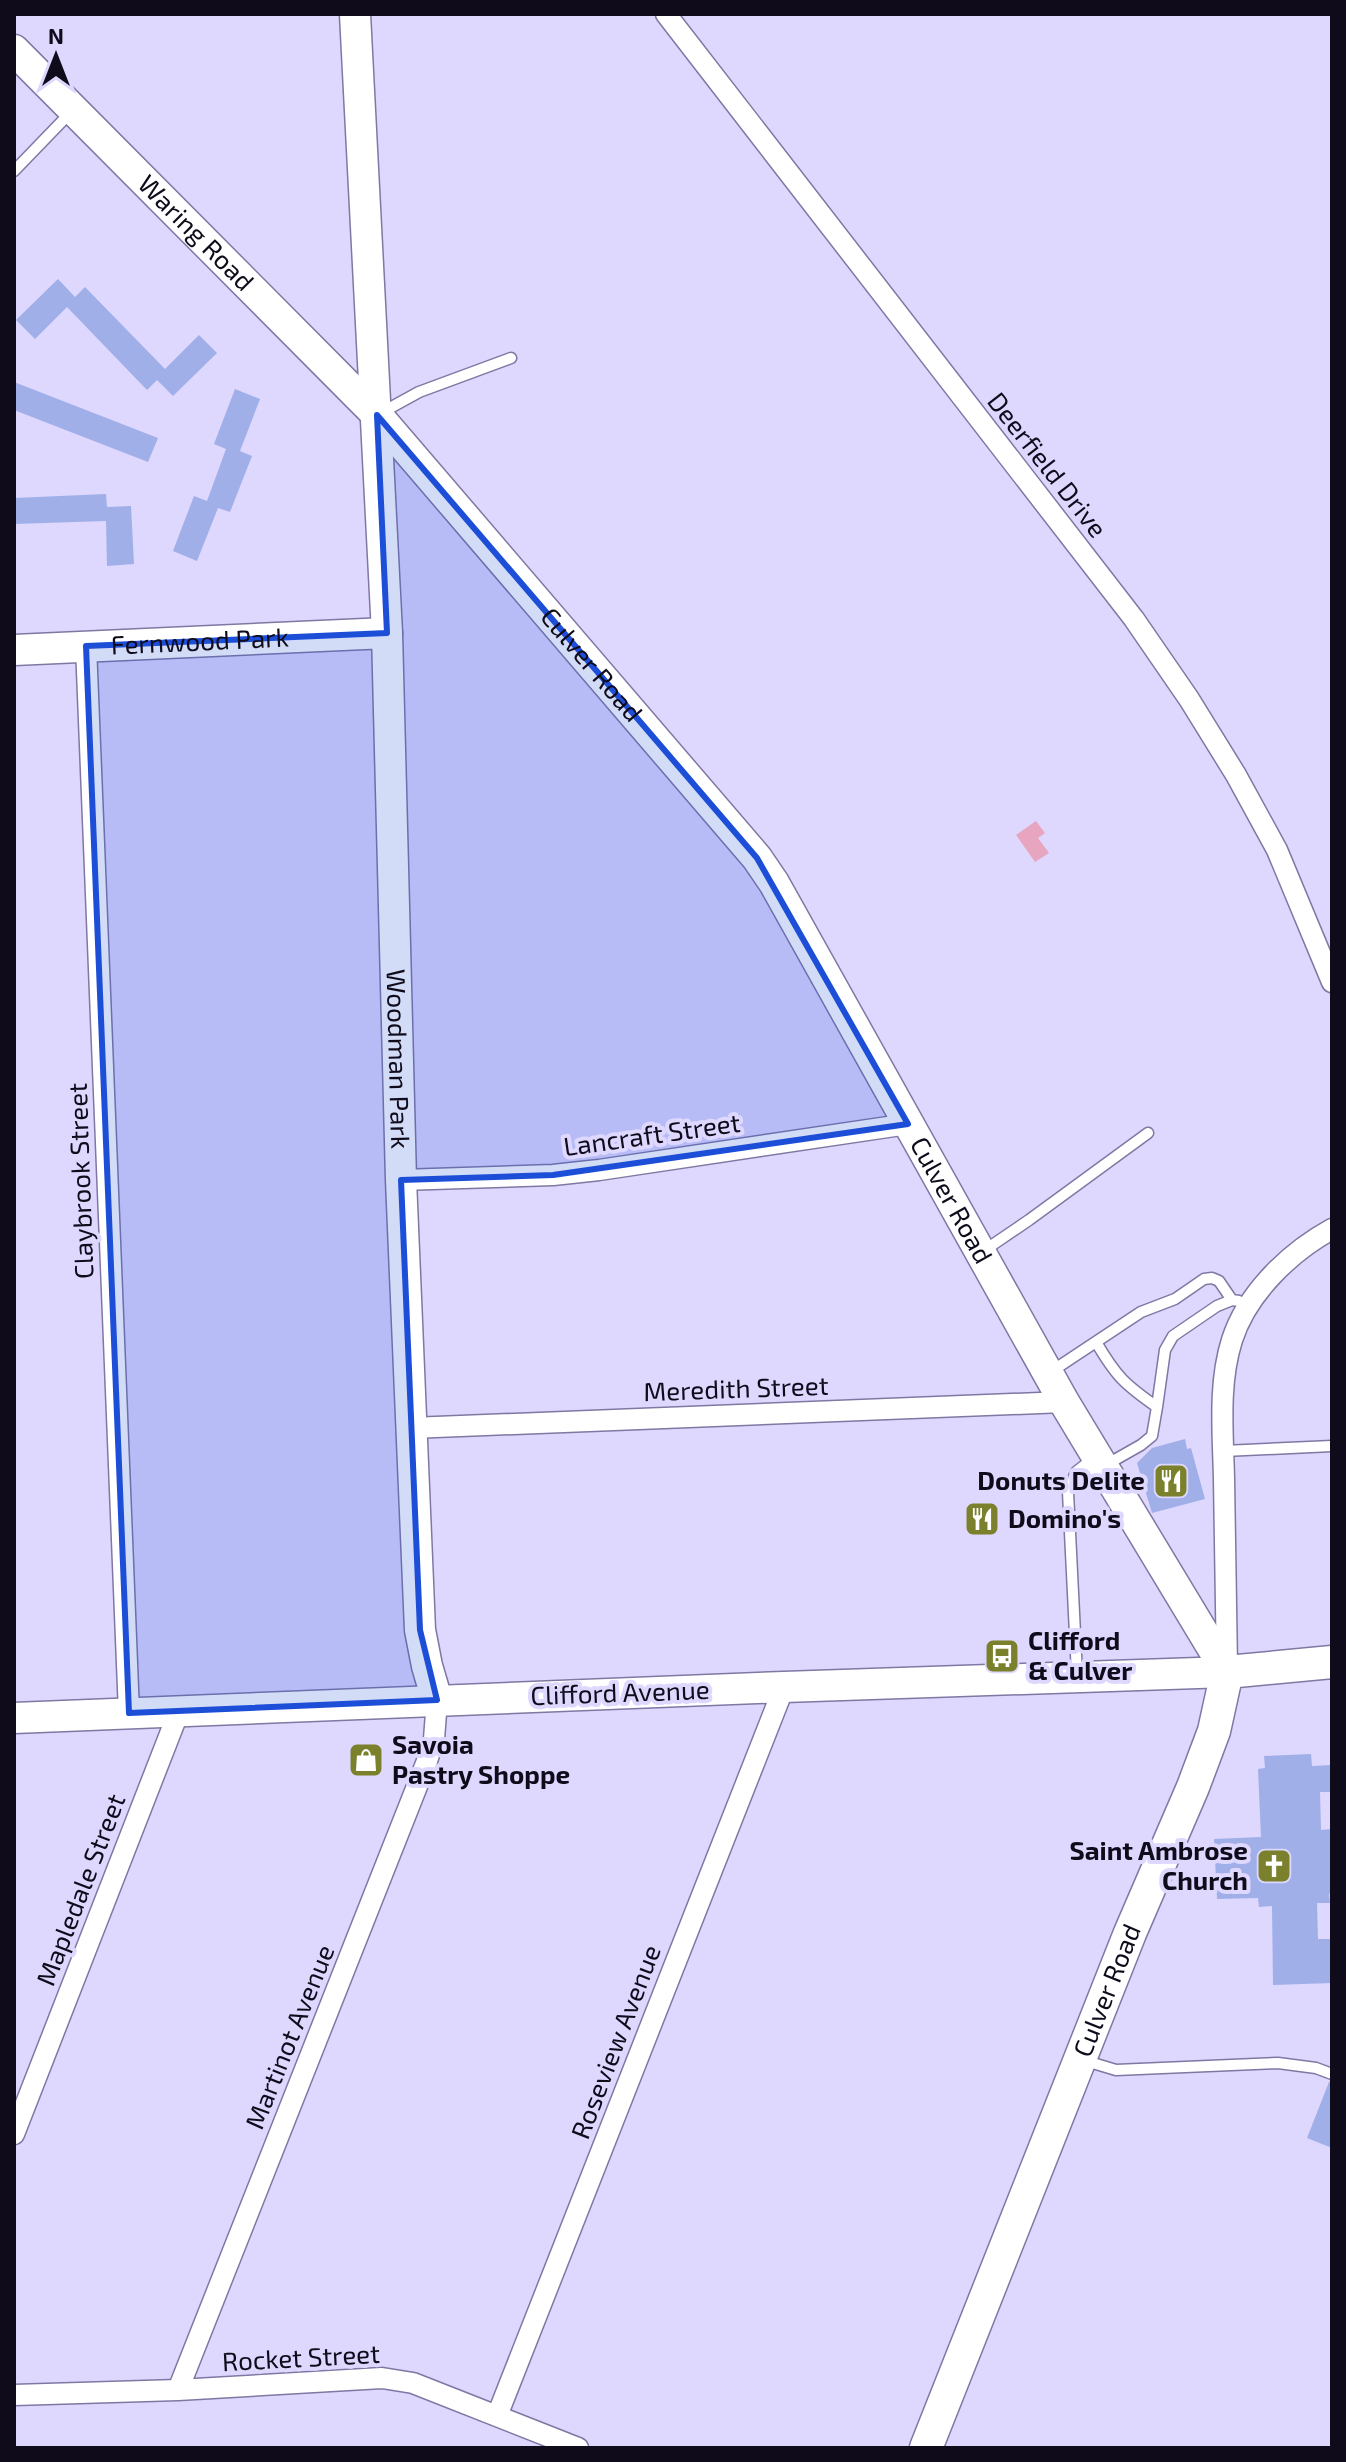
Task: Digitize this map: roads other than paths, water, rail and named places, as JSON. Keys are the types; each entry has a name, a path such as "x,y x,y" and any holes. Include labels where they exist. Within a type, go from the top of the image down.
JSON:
{"main road":[{"path":"355,14 377,415"},
{"name":"Waring Road","path":"14,50 377,415"},
{"name":"Woodman Park","path":"377,415 387,633 401,1180 420,1630 437,1700"},
{"name":"Culver Road","path":"377,415 757,858 774,883 1064,1402 1227,1672 1214,1731 1193,1787 1130,1933 926,2448"},
{"name":"Fernwood Park","path":"14,650 387,633"},
{"path":"1227,1672 1332,1662"},
{"name":"Clifford Avenue","path":"14,1718 1227,1672"}],"street":[{"name":"Deerfield Drive","path":"666,14 1134,619 1236,775 1277,850 1332,982"},
{"name":"Claybrook Street","path":"86,646 129,1713"},
{"name":"Lancraft Street","path":"401,1180 553,1175 599,1170 908,1124"},
{"path":"1227,1672 1223,1396 1226,1367 1242,1301 1267,1282 1289,1259 1332,1229"},
{"name":"Meredith Street","path":"411,1428 1064,1402"},
{"name":"Roseview Avenue","path":"497,2416 784,1687"},
{"name":"Martinot Avenue","path":"178,2390 427,1761 434,1739 437,1700"},
{"name":"Mapledale Street","path":"14,2134 179,1711"},
{"name":"Rocket Street","path":"14,2395 178,2390 382,2378 413,2383 578,2448"}],"lane":[{"path":"14,171 73,110"},
{"path":"377,415 419,392 511,358"},
{"path":"980,1253 1148,1133"},
{"path":"1048,1374 1141,1312 1175,1299 1204,1279 1219,1281 1242,1301"},
{"path":"1077,1676 1068,1492 1076,1472 1141,1445 1152,1436 1165,1350 1173,1336 1217,1306 1242,1301"},
{"path":"1096,1342 1110,1367 1126,1385 1157,1407"},
{"path":"1224,1451 1332,1446"},
{"path":"1080,2059 1116,2070 1278,2063 1316,2068 1332,2074"}],"place":[{"name":"Donuts Delite","path":"1171,1481"},
{"name":"Domino's","path":"982,1519"},
{"name":"Clifford & Culver","path":"1002,1656"},
{"name":"Savoia Pastry Shoppe","path":"366,1760"},
{"name":"Saint Ambrose Church","path":"1274,1866"}]}
